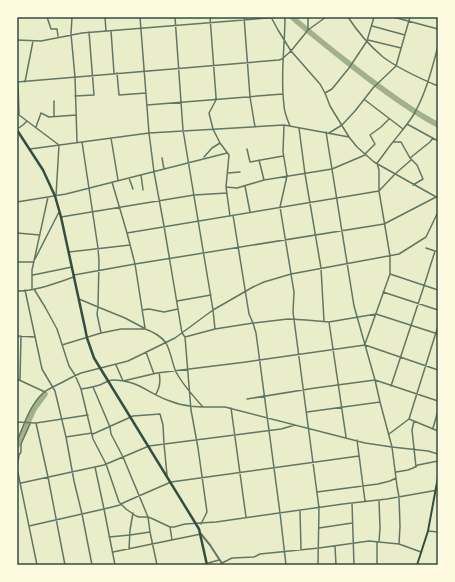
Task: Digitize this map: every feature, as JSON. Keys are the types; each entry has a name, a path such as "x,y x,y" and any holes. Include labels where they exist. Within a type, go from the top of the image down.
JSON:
{"main road":[{"path":"17,130 43,170 56,196 87,338 91,349 99,367 199,529 207,564"},
{"path":"417,565 428,531 437,491 438,476"}],"street":[{"path":"47,17 51,29 57,29 59,37"},
{"path":"72,17 71,34 75,77 77,142"},
{"path":"105,17 106,31"},
{"path":"140,17 149,133 154,172 182,333 185,337 189,391 202,478 206,512 201,524"},
{"path":"175,17 183,130 211,295 215,329"},
{"path":"210,17 216,100 209,112 213,129 230,159 226,187 230,216"},
{"path":"244,17 250,97 255,127"},
{"path":"271,17 291,51 320,84 330,106 357,147 394,174 438,197"},
{"path":"17,40 41,41 71,34 89,32 280,17"},
{"path":"285,17 285,41 282,59 283,94 285,111 290,126"},
{"path":"308,17 308,30"},
{"path":"59,145 19,114 18,82 282,59 291,51 308,30 326,17"},
{"path":"348,17 356,29 382,56 396,66 438,86"},
{"path":"325,93 332,89 350,68 367,40 374,17"},
{"path":"393,17 438,29"},
{"path":"329,133 342,124 355,111 373,88 396,66 410,17"},
{"path":"371,26 405,35"},
{"path":"111,31 114,74"},
{"path":"76,96 94,95 89,32"},
{"path":"367,40 401,48"},
{"path":"25,82 33,41"},
{"path":"377,163 384,156 384,152 414,115 428,82 437,55 438,46"},
{"path":"117,73 119,96 146,93"},
{"path":"147,105 283,94"},
{"path":"365,99 403,129"},
{"path":"54,101 54,116"},
{"path":"36,127 41,113 49,117 76,115"},
{"path":"226,187 237,188 264,180 332,169 365,154 375,144 370,135 389,119"},
{"path":"17,130 27,121"},
{"path":"407,124 438,141"},
{"path":"30,149 149,133 284,125 349,137"},
{"path":"284,125 283,156 287,176 280,207 294,292 294,319 319,508 318,565"},
{"path":"299,128 305,174 321,268 324,321"},
{"path":"326,132 354,306 392,447 399,497 399,544"},
{"path":"111,138 118,180"},
{"path":"127,233 379,191 394,174 433,138"},
{"path":"82,142 98,248 98,314 101,333"},
{"path":"393,142 401,142 411,159 417,164 423,179 413,185"},
{"path":"203,159 212,148 220,143"},
{"path":"56,196 59,145"},
{"path":"247,149 250,162 283,156"},
{"path":"17,202 56,196 227,153"},
{"path":"162,158 164,169"},
{"path":"259,160 264,180"},
{"path":"365,345 390,274 390,256 379,191 379,170 377,163"},
{"path":"228,173 240,172"},
{"path":"141,175 143,190"},
{"path":"130,178 133,189"},
{"path":"112,182 135,264 146,328"},
{"path":"245,186 250,212"},
{"path":"61,217 194,195 227,193"},
{"path":"48,197 34,262 32,276 33,289 54,323 69,366 81,389 92,433 106,464 121,504 139,517 148,517 170,527 246,518 437,491"},
{"path":"17,291 33,289 99,270 384,224 438,197"},
{"path":"34,262 60,211"},
{"path":"17,441 24,423 36,401 45,392 75,375 99,367 128,361 175,338 213,310 245,291 264,282 291,274 399,254 426,237 438,212"},
{"path":"233,215 248,314 256,333 286,565"},
{"path":"17,233 40,235"},
{"path":"69,252 130,245"},
{"path":"426,248 438,252"},
{"path":"391,386 435,251"},
{"path":"17,262 34,262"},
{"path":"32,276 72,267"},
{"path":"390,274 438,290"},
{"path":"24,290 42,369 54,387 62,419 92,565"},
{"path":"383,292 438,310"},
{"path":"177,301 211,295"},
{"path":"79,299 146,328 165,342 176,371 189,391 203,407"},
{"path":"142,310 149,309 164,312 178,309"},
{"path":"185,337 215,329 276,320 294,319 329,322 376,314 437,334"},
{"path":"329,322 346,437"},
{"path":"389,434 409,418 425,366 437,334 438,326"},
{"path":"62,345 101,333 121,329 146,328"},
{"path":"17,336 35,337"},
{"path":"22,336 18,380 45,392"},
{"path":"123,381 159,373 365,345 438,370"},
{"path":"146,352 154,374"},
{"path":"115,364 123,381"},
{"path":"156,395 160,386 159,373"},
{"path":"81,389 113,380 123,381 136,384 172,402 191,406 231,408 357,440 438,454"},
{"path":"247,399 375,380 438,401"},
{"path":"92,387 148,517 157,565"},
{"path":"306,412 380,402"},
{"path":"231,408 246,518"},
{"path":"433,429 438,411"},
{"path":"66,437 92,433 140,415 160,414 163,425 167,475"},
{"path":"17,422 36,423 88,415"},
{"path":"409,418 438,431"},
{"path":"414,421 412,430 416,467"},
{"path":"29,423 21,444 21,452 18,455 17,468 37,565"},
{"path":"36,423 65,565"},
{"path":"21,483 106,464 149,446 288,428 296,425"},
{"path":"357,440 366,501"},
{"path":"29,526 120,506 121,504 171,482 359,456"},
{"path":"395,473 438,461"},
{"path":"95,467 115,565"},
{"path":"317,492 378,484 396,478"},
{"path":"377,565 380,528 379,500"},
{"path":"352,503 354,565"},
{"path":"300,510 301,550"},
{"path":"129,549 133,513"},
{"path":"319,528 352,523"},
{"path":"170,527 172,540"},
{"path":"428,531 438,532"},
{"path":"109,537 130,536 150,532"},
{"path":"112,552 201,534 222,564 232,558 254,557 260,554 369,541 399,544 421,552"},
{"path":"335,546 336,565"},
{"path":"201,565 219,560"}],"waterway":[{"path":"292,17 380,88 438,125"},
{"path":"17,446 34,409 45,394"}]}
